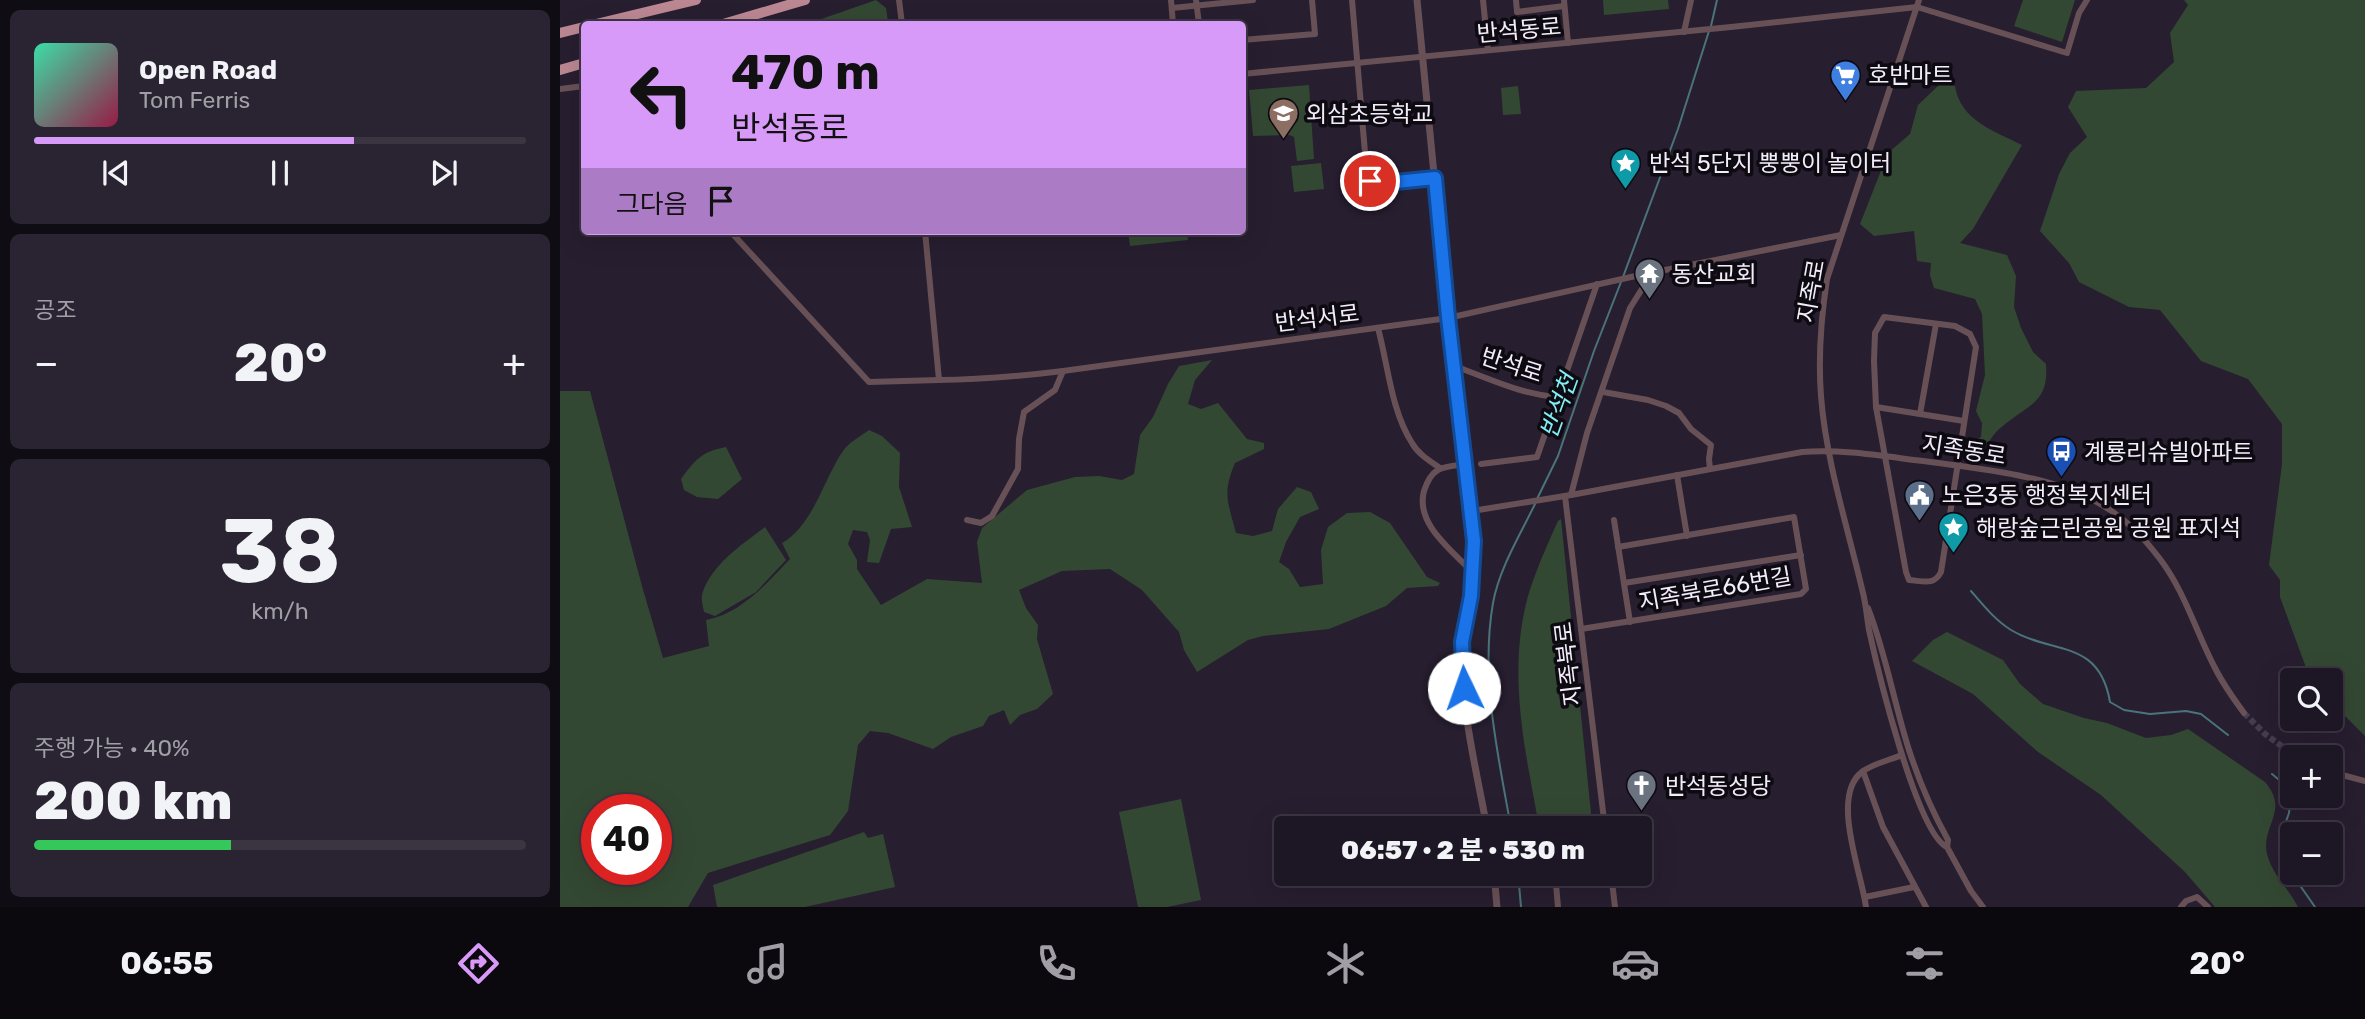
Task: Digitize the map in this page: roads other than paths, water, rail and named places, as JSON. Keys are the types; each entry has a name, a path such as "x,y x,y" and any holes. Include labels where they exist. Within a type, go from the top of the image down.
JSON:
{"highway":[{"path":"608,21 696,0"},
{"path":"741,21 805,0"},
{"path":"560,33 581,28"},
{"path":"560,70 581,64"}],"street":[{"path":"899,0 902,21"},
{"path":"1171,0 1173,21"},
{"path":"1172,8 1196,3 1253,0"},
{"path":"1246,40 1315,34 1312,0"},
{"path":"1352,0 1367,176 1376,184 1435,178"},
{"name":"반석로","path":"1417,0 1448,317 1472,511 1474,541 1471,596 1462,642 1462,670 1467,719 1485,816"},
{"path":"1483,0 1488,50"},
{"path":"1516,0 1517,12 1564,3 1568,43"},
{"path":"1684,32 1691,0"},
{"path":"1918,3 2067,53 2079,13 2087,0"},
{"path":"1196,3 1199,21"},
{"name":"반석동로","path":"1246,74 1684,32 1918,3"},
{"name":"지족로","path":"1918,3 1828,279 1821,318 1821,396 1829,450 1864,597 1869,630 1902,755 1929,823 1941,844 1947,847 1983,907"},
{"path":"560,89 581,86"},
{"name":"반석서로","path":"734,235 869,382 1007,377 1378,328 1448,317 1652,272 1841,235"},
{"path":"925,235 939,380"},
{"path":"1568,496 1630,308 1652,272"},
{"path":"1481,464 1537,457 1600,284"},
{"path":"1884,317 1963,329 1970,334 1976,347 1941,572 1931,583 1909,580 1876,407 1875,333 1884,317"},
{"path":"1920,414 1936,324"},
{"path":"1378,328 1398,412 1412,444 1427,460 1440,468"},
{"name":"반석로","path":"1454,366 1512,389 1539,396 1558,397"},
{"path":"967,520 981,523 992,516 1018,469 1019,439 1024,412 1055,390 1063,371"},
{"path":"1602,392 1648,400 1679,413 1691,429 1712,445 1710,469"},
{"path":"1876,407 1964,421"},
{"name":"지족동로","path":"1472,511 1568,496 1802,452 1829,450 2007,474 2058,487 2101,504 2123,520 2160,559 2176,582 2215,668 2244,713"},
{"path":"1466,464 1440,468 1429,476 1422,510 1440,539 1472,572"},
{"path":"1677,475 1687,536"},
{"name":"지족북로","path":"1568,496 1604,816"},
{"name":"지족북로66번길","path":"1581,629 1801,594 1806,589 1794,517 1618,547"},
{"name":"지족북로66번길","path":"1614,520 1630,622"},
{"path":"1624,583 1801,555"},
{"name":"지족로","path":"1864,597 1879,635 1908,748 1920,782 1948,840 1947,847"},
{"path":"1866,907 1850,831 1849,794 1863,771 1902,755"},
{"path":"1863,771 1883,827 1926,907"},
{"path":"2343,775 2365,780"},
{"path":"1495,886 1497,907"},
{"path":"1556,886 1558,907"},
{"path":"1613,886 1615,907"},
{"path":"1865,897 1914,887"},
{"path":"2181,907 2186,901 2197,897 2208,907"}],"waterway":[{"name":"반석천","path":"1711,26 1717,0"},
{"name":"반석천","path":"1623,277 1678,129 1709,31"},
{"name":"반석천","path":"1537,499 1558,456 1621,282"},
{"name":"반석천","path":"1509,816 1492,716 1488,659 1490,631 1493,603 1500,578 1535,504"},
{"path":"1971,591 1994,617 2011,630 2085,658 2096,667 2110,702 2124,710 2150,714 2186,711 2201,714 2228,735"},
{"path":"2272,774 2284,784 2291,795 2289,813 2282,833 2283,861 2315,907"},
{"name":"반석천","path":"1519,886 1521,907"}],"tunnel":[{"path":"2244,713 2280,745"}],"place":[{"name":"호반마트","path":"1845,102"},
{"name":"외삼초등학교","path":"1283,141"},
{"name":"반석 5단지 뿡뿡이 놀이터","path":"1626,190"},
{"name":"동산교회","path":"1649,301"},
{"name":"계룡리슈빌아파트","path":"2061,479"},
{"name":"노은3동 행정복지센터","path":"1919,522"},
{"name":"해랑숲근린공원 공원 표지석","path":"1953,555"},
{"name":"반석동성당","path":"1642,813"}]}
